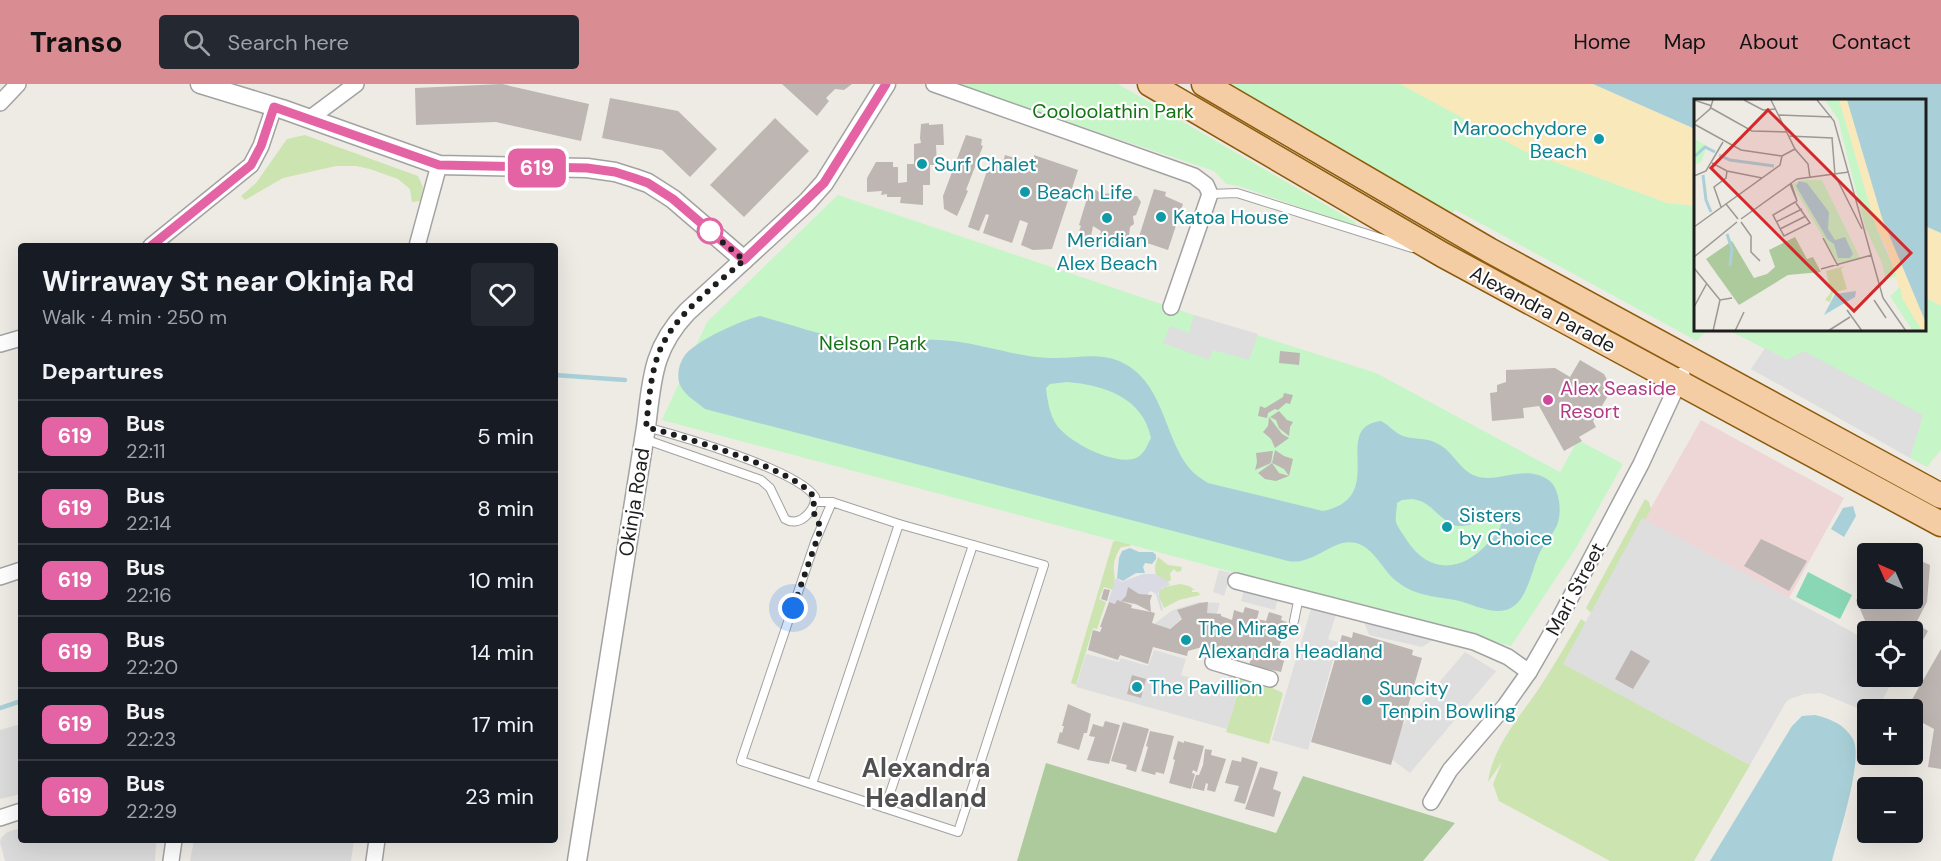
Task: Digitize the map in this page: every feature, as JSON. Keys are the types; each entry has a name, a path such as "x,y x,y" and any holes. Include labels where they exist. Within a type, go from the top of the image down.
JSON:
{"main road":[{"name":"Alexandra Parade","path":"1150,84 1443,255 1941,524"},
{"name":"Alexandra Parade","path":"1204,84 1489,250 1941,496"}],"street":[{"path":"0,103 18,84"},
{"path":"200,84 274,107 439,165 587,168 615,172 634,178 648,183 673,199 744,260"},
{"path":"309,119 356,84"},
{"name":"Okinja Road","path":"577,861 653,374 660,351 672,328 824,183 886,84"},
{"path":"934,84 1194,176 1206,185 1210,194 1171,307"},
{"path":"155,243 251,165 261,146 274,107"},
{"path":"418,243 439,165"},
{"path":"0,344 18,339"},
{"name":"Mari Street","path":"1431,802 1450,770 1505,706 1556,625 1641,464 1678,382 1691,359"},
{"path":"0,577 18,571"},
{"path":"1236,581 1474,642 1508,657 1528,672"},
{"path":"1213,662 1270,679"},
{"path":"0,818 18,812"},
{"path":"171,861 174,843"},
{"path":"374,861 377,843"}],"lane":[{"path":"1210,194 1237,193 1406,247 1443,255"},
{"path":"645,433 668,433 768,467 806,486 815,496 813,506 821,528"},
{"path":"645,433 761,480 770,488 785,519 789,522 798,522 813,506 832,502 899,524 1044,565 958,832 741,761 832,502"},
{"path":"812,784 899,524"},
{"path":"885,808 972,545"},
{"path":"1294,621 1299,597"}],"shaded area":[{"path":"1194,315 1258,334 1249,360 1213,350 1209,360 1163,343 1170,326 1189,333"},
{"path":"1765,348 1787,360 1804,351 1923,415 1910,458 1751,369"},
{"path":"1701,420 1844,498 1789,598 1644,520"},
{"path":"1642,518 1857,635 1857,687 1889,687 1883,699 1857,699 1857,708 1821,693 1804,694 1790,699 1786,702 1750,765 1563,664"},
{"path":"1219,570 1231,573 1224,596 1213,592"},
{"path":"1143,574 1156,574 1170,585 1162,588 1158,593 1163,610 1161,611 1156,594 1151,591 1148,593 1148,607 1117,601 1115,604 1108,602 1116,578 1122,582"},
{"path":"1244,590 1278,598 1275,610 1241,601"},
{"path":"1199,602 1220,603 1216,616 1190,616 1181,619 1163,634 1154,624 1173,610"},
{"path":"1311,609 1336,615 1328,639 1338,642 1308,750 1272,740"},
{"path":"1364,622 1433,640 1422,647 1369,635"},
{"path":"1154,650 1186,659 1181,675 1238,692 1227,729 1076,687 1086,654 1119,662 1121,658 1148,666"},
{"path":"1465,652 1496,671 1410,773 1390,758 1396,733"},
{"path":"18,725 18,795 0,799 0,730"},
{"path":"18,829 18,843 156,843 155,861 5,861 0,842 7,832"},
{"path":"193,843 354,843 351,861 190,861"}],"green space":[{"name":"Cooloolathin Park","path":"954,84 1118,84 1355,222 1356,227 1239,186 1226,184 1214,171"},
{"path":"1221,84 1400,84 1522,150 1667,203 1694,206 1694,332 1708,332 1697,341 1456,210 1448,214"},
{"path":"305,135 418,176 423,187 420,201 412,202 410,189 398,179 356,166 336,166 283,178 245,200 241,196 256,183 287,139"},
{"name":"Nelson Park","path":"838,195 1194,315 1376,373 1560,472 1578,440 1623,464 1576,548 1511,646 662,420 707,322"},
{"path":"1926,298 1941,306 1941,450 1927,467 1910,458 1922,415 1787,360 1732,332 1926,332"},
{"path":"1645,499 1649,502 1651,509 1592,614 1586,608"},
{"path":"1117,540 1131,542 1130,546 1121,547 1117,554 1113,590 1104,587 1099,599 1106,602 1097,629 1093,628 1076,685 1071,683 1113,542"},
{"path":"1158,557 1168,565 1182,567 1181,571 1177,572 1174,569 1170,573 1171,580 1168,582 1157,575 1155,566"},
{"path":"1808,572 1852,595 1840,619 1796,597"},
{"path":"1180,584 1189,586 1195,590 1192,592 1198,592 1200,595 1179,600 1164,608 1159,591 1165,587"},
{"path":"1581,619 1587,623 1565,664 1750,765 1694,861 1610,861 1499,801 1493,784 1502,762 1488,782 1501,745 1544,681"},
{"path":"1231,676 1266,685 1283,693 1269,744 1226,732 1238,692 1215,685"},
{"path":"1046,763 1276,833 1303,776 1455,823 1423,861 1017,861"}],"sand":[{"name":"Maroochydore Beach","path":"1400,84 1593,84 1694,129 1694,206 1667,203 1522,150"},
{"path":"1926,227 1941,233 1941,306 1926,298"}],"water":[{"path":"1593,84 1941,84 1941,233 1926,226 1926,99 1694,99 1694,129"},
{"path":"760,316 817,333 852,339 953,341 1039,357 1111,358 1134,370 1145,381 1154,395 1181,456 1199,477 1208,483 1323,511 1343,504 1353,492 1357,478 1359,436 1366,426 1381,421 1403,436 1430,440 1438,444 1448,451 1465,470 1476,476 1493,478 1529,473 1547,479 1552,483 1558,495 1560,510 1558,524 1540,552 1522,598 1516,605 1499,611 1487,610 1409,589 1395,580 1368,549 1356,543 1339,544 1306,559 1288,561 705,409 686,394 679,382 681,361 691,349 699,344 731,326","holes":["1067,382 1107,390 1130,403 1140,412 1147,424 1151,438 1146,449 1138,457 1118,459 1094,451 1062,431 1052,416 1046,388 1050,384","1412,499 1424,503 1454,525 1464,526 1485,521 1501,524 1498,532 1488,543 1467,560 1456,564 1434,564 1424,559 1415,550 1396,522 1397,503"]},
{"path":"1853,506 1856,516 1844,537 1831,529 1843,508"},
{"path":"1130,548 1139,552 1153,552 1156,559 1152,564 1145,563 1143,567 1145,573 1136,573 1123,581 1117,578 1119,558 1122,551"},
{"path":"1815,715 1832,720 1841,726 1853,739 1856,749 1853,780 1832,861 1710,861 1792,726 1802,716"}],"building":[{"path":"502,84 589,104 581,141 496,122 416,125 415,88"},
{"path":"782,84 852,84 844,90 835,89 826,98 829,101 817,116"},
{"path":"610,98 678,111 717,149 690,177 662,150 602,138"},
{"path":"775,118 809,151 744,217 710,185"},
{"name":"Surf Chalet","path":"929,123 929,125 943,124 944,145 936,145 937,165 930,165 930,185 923,185 923,205 900,203 901,197 887,197 887,194 881,195 882,191 867,192 867,178 876,162 893,162 893,167 898,167 898,183 907,182 907,164 914,164 914,144 921,143 921,124"},
{"path":"966,135 982,139 981,145 983,146 957,216 944,209 943,196"},
{"name":"Beach Life","path":"1005,155 1034,164 1034,155 1078,170 1052,249 1033,250 1021,245 1028,223 1020,220 1012,243 983,233 989,215 986,214 979,231 968,227 991,159 1003,163"},
{"name":"Katoa House","path":"1154,189 1166,192 1165,196 1183,204 1168,250 1138,240"},
{"name":"Meridian Alex Beach","path":"1096,190 1101,194 1117,193 1116,197 1124,199 1137,196 1141,202 1136,215 1133,216 1134,224 1130,227 1124,246 1108,245 1108,240 1100,236 1101,231 1093,226 1091,236 1087,240 1081,239 1078,234 1088,195 1091,191"},
{"path":"1280,351 1300,353 1299,365 1279,363"},
{"name":"Alex Seaside Resort","path":"1580,360 1604,374 1612,389 1593,421 1596,427 1579,437 1582,441 1564,451 1539,406 1523,408 1524,418 1492,421 1490,393 1497,392 1497,385 1506,382 1506,370 1555,368 1570,377"},
{"path":"1284,393 1293,395 1290,404 1286,403 1278,410 1275,409 1268,413 1267,418 1258,416 1260,406 1265,408 1283,397"},
{"path":"1279,411 1287,420 1293,422 1289,436 1279,428 1276,420 1270,417"},
{"path":"1269,417 1282,434 1289,438 1275,448 1271,439 1263,432 1268,426"},
{"path":"1275,450 1293,459 1289,476 1284,469 1272,463"},
{"path":"1273,451 1271,463 1255,470 1256,453"},
{"path":"1272,463 1279,473 1289,476 1276,481 1265,479 1258,473"},
{"path":"1761,539 1807,561 1789,591 1744,566"},
{"path":"1923,562 1930,565 1927,602 1917,621 1865,621 1860,609 1923,609"},
{"path":"1128,587 1139,594 1152,595 1151,612 1136,604 1121,601 1126,596"},
{"path":"1104,589 1110,590 1107,601 1101,599"},
{"name":"The Mirage Alexandra Headland","path":"1117,600 1132,605 1131,608 1155,613 1152,623 1170,629 1182,619 1177,610 1208,602 1207,613 1221,614 1232,620 1234,610 1243,613 1245,607 1259,611 1257,619 1266,621 1269,612 1282,616 1281,620 1287,622 1278,651 1286,654 1281,672 1249,665 1251,659 1223,652 1222,655 1202,647 1188,651 1187,656 1153,647 1148,664 1120,655 1118,660 1088,650 1093,630 1100,632 1109,602 1115,604"},
{"path":"1923,628 1928,631 1923,640"},
{"name":"Suncity Tenpin Bowling","path":"1353,632 1413,650 1412,655 1422,658 1391,765 1311,742 1342,635 1352,638"},
{"path":"1941,649 1941,769 1928,767 1934,729 1923,723 1923,699 1912,699 1919,687 1923,687 1923,680"},
{"path":"1631,650 1650,661 1633,689 1615,679"},
{"name":"The Pavillion","path":"1132,675 1146,679 1141,698 1127,694"},
{"path":"1068,704 1091,714 1087,733 1084,733 1079,750 1057,743 1064,726 1062,726"},
{"path":"1105,721 1120,725 1109,764 1087,760 1095,737 1089,736 1093,724 1103,727"},
{"path":"1123,722 1149,729 1136,772 1126,769 1127,765 1111,761"},
{"path":"1150,731 1174,736 1164,774 1156,772 1155,775 1141,771"},
{"path":"1178,741 1204,746 1197,772 1193,770 1192,773 1195,774 1191,789 1169,783"},
{"path":"1205,749 1212,750 1211,755 1226,759 1215,792 1207,790 1208,784 1206,783 1204,791 1192,788 1196,775 1199,775 1203,765"},
{"path":"1242,757 1258,762 1245,804 1234,801 1239,786 1225,783 1232,760 1241,762"},
{"path":"1260,767 1278,772 1273,789 1281,792 1274,817 1245,809"}],"waterway":[{"path":"558,375 625,380"},
{"path":"0,708 18,702"}],"bus line":[{"name":"619","path":"155,243 251,165 261,146 274,107 439,165 587,168 615,172 634,178 648,183 673,199 744,260 807,202 824,183 886,84"}],"place":[{"name":"Maroochydore Beach","path":"1599,139"},
{"name":"Surf Chalet","path":"922,164"},
{"name":"Beach Life","path":"1025,192"},
{"name":"Katoa House","path":"1161,217"},
{"name":"Meridian Alex Beach","path":"1107,218"},
{"name":"Alex Seaside Resort","path":"1548,400"},
{"name":"Sisters by Choice","path":"1447,527"},
{"name":"The Mirage Alexandra Headland","path":"1186,640"},
{"name":"The Pavillion","path":"1137,687"},
{"name":"Suncity Tenpin Bowling","path":"1367,700"}],"district":[{"name":"Alexandra Headland","path":"926,783"}],"route":[{"path":"710,231 708,230 744,260 672,328 660,351 653,374 646,427 768,467 806,486 811,491 815,496 812,509 821,528 793,608"}]}
